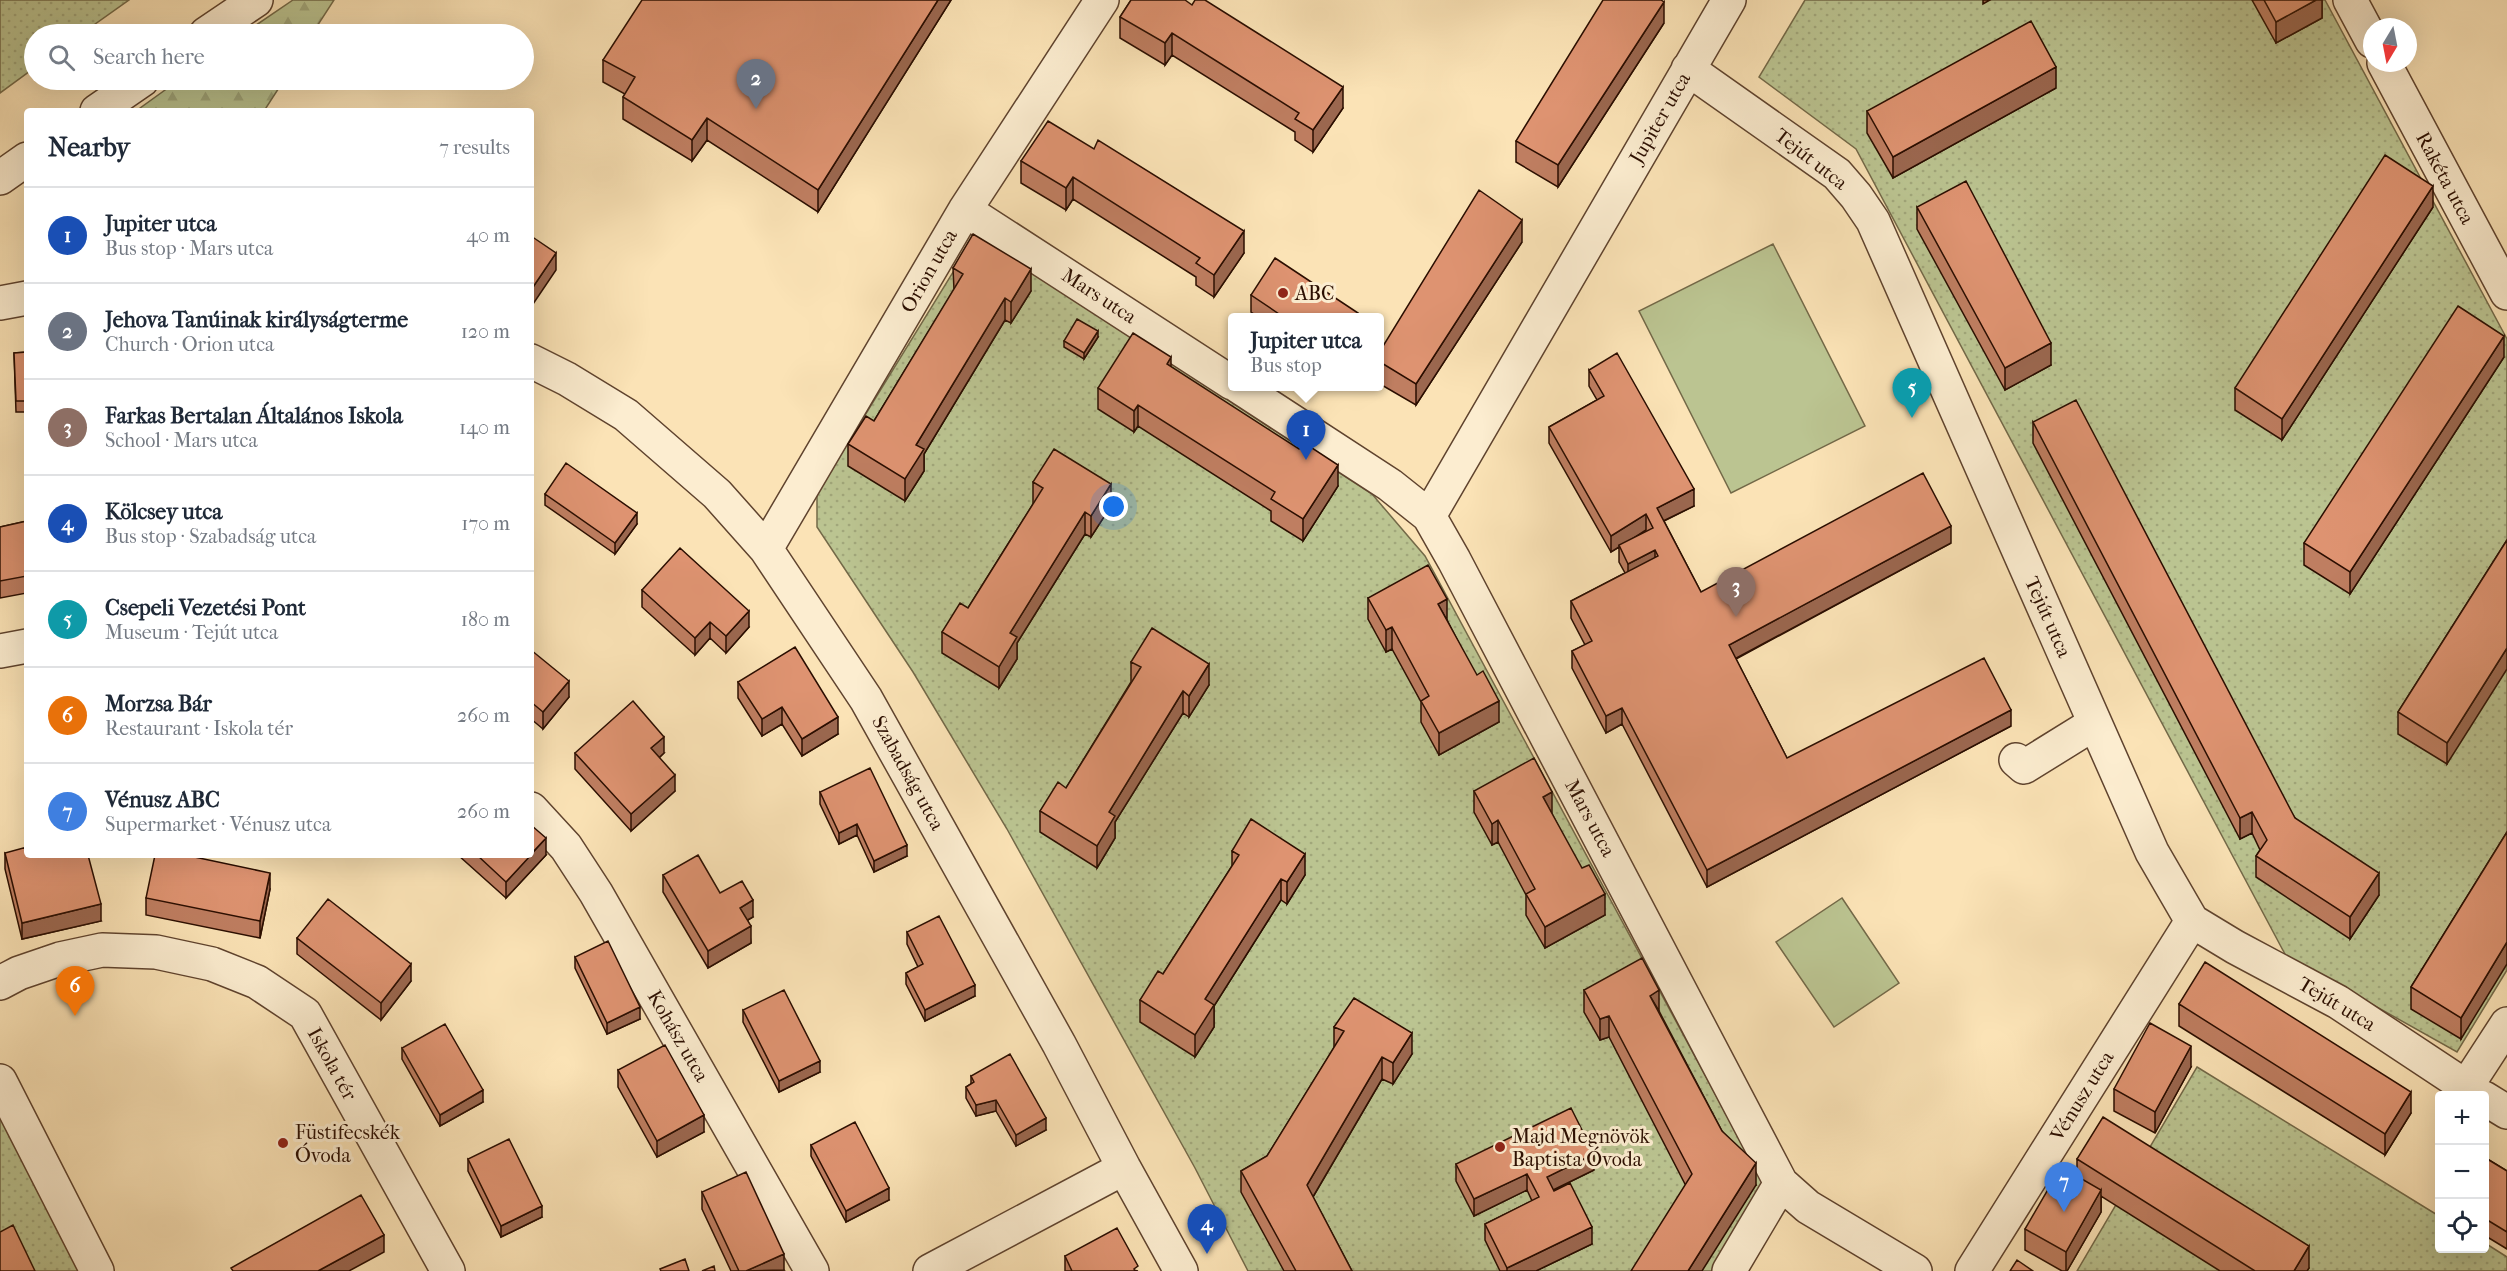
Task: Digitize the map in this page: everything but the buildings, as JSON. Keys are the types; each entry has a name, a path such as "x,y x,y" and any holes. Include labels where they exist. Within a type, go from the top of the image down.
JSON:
{"street":[{"path":"221,24 256,0"},
{"name":"Orion utca","path":"766,549 965,210 1102,0"},
{"name":"Jupiter utca","path":"1429,516 1729,0"},
{"path":"2350,0 2363,24"},
{"name":"Tejút utca","path":"1688,69 1837,174 1856,196 1873,222 2152,852 2192,921 2235,947 2338,1002 2472,1091"},
{"name":"Rakéta utca","path":"2389,72 2507,293"},
{"path":"101,108 127,90"},
{"path":"0,178 24,161"},
{"name":"Mars utca","path":"965,210 1228,380"},
{"path":"0,303 24,299"},
{"name":"Szabadság utca","path":"534,362 567,379 626,415 717,494 766,549 866,699 1059,1044 1181,1271"},
{"name":"Mars utca","path":"1244,391 1390,485 1429,516 1455,560 1781,1183 1808,1208 1905,1268"},
{"path":"0,651 24,647"},
{"path":"2016,760 2024,767 2095,723"},
{"name":"Kohász utca","path":"534,812 566,847 596,893 812,1271"},
{"name":"Vénusz utca","path":"1972,1271 2192,921"},
{"name":"Iskola tér","path":"0,983 19,973 60,959 102,950 156,952 212,964 257,982 304,1014 448,1271"},
{"path":"2478,1091 2507,1024"},
{"path":"0,1081 97,1271"},
{"name":"Tejút utca","path":"2489,1101 2507,1112"},
{"path":"930,1271 1124,1168"},
{"path":"1729,1271 1781,1183"}],"green space":[{"path":"0,0 129,0 95,24 24,24 24,75 0,93"},
{"path":"293,0 334,0 318,24 258,24"},
{"path":"1805,0 2325,0 2507,339 2507,970 2457,1052 2286,956 1856,149 1759,77"},
{"path":"165,90 278,90 266,108 140,108"},
{"path":"971,243 990,245 1372,494 1425,556 1767,1190 1717,1271 1248,1271 1195,1168 1007,829 913,672 817,527 817,493"},
{"path":"1773,244 1865,426 1731,493 1639,311"},
{"path":"1842,898 1899,983 1834,1027 1776,942"},
{"path":"2197,1067 2435,1214 2435,1253 2489,1253 2489,1246 2507,1257 2507,1271 2077,1271"},
{"path":"0,1081 97,1271 0,1271"}],"place":[{"name":"Jehova Tanúinak királyságterme","path":"756,109"},
{"name":"ABC","path":"1283,293"},
{"name":"Csepeli Vezetési Pont","path":"1912,418"},
{"name":"Jupiter utca","path":"1306,460"},
{"name":"Farkas Bertalan Általános Iskola","path":"1736,617"},
{"name":"Morzsa Bár","path":"75,1016"},
{"name":"Füstifecskék Óvoda","path":"283,1143"},
{"name":"Majd Megnövök Baptista Óvoda","path":"1500,1147"},
{"name":"Vénusz ABC","path":"2064,1212"},
{"name":"Kölcsey utca","path":"1207,1254"}]}
